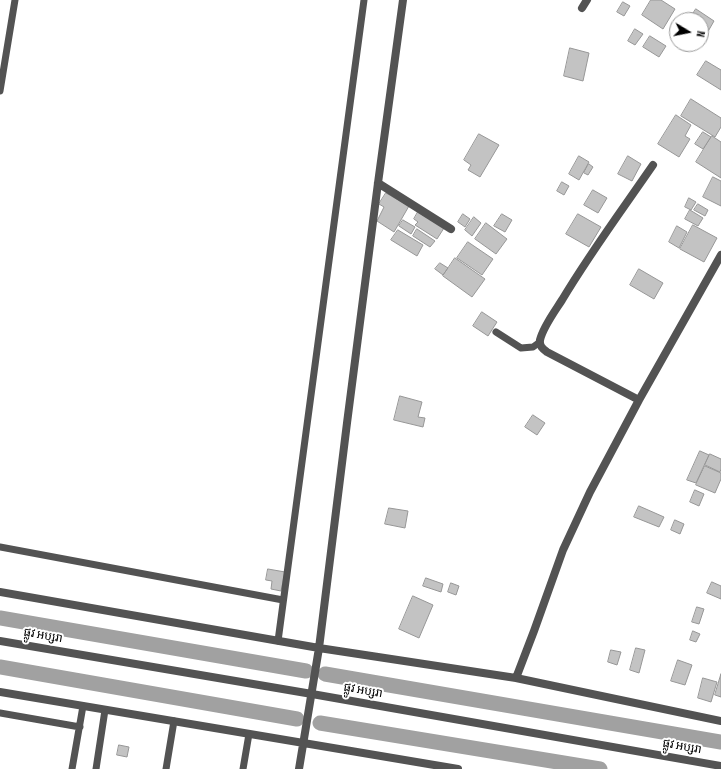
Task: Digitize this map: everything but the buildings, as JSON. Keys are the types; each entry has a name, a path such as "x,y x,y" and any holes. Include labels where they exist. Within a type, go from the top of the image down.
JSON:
{"street":[{"path":"299,769 319,648 378,183 403,0"},
{"path":"582,8 587,0"},
{"path":"639,400 547,352 541,347 540,342 547,323 579,271 653,165"},
{"path":"378,183 451,229"},
{"path":"516,678 563,550 590,492 639,400 721,255"},
{"path":"0,592 319,648 516,678 721,721"},
{"name":"ផ្លូវ អប្សរា","path":"0,641 721,766"},
{"path":"0,692 458,769"}],"lane":[{"path":"0,91 16,0"},
{"path":"278,641 364,0"},
{"path":"496,332 521,348 533,347 540,342"},
{"path":"0,547 283,600"},
{"path":"72,769 83,706"},
{"path":"96,769 105,710"},
{"path":"0,713 80,727"},
{"path":"166,769 174,721"},
{"path":"243,769 249,734"}],"waterway":[{"path":"0,618 306,671"},
{"path":"0,667 297,719"},
{"path":"325,674 721,742"},
{"path":"320,723 600,769"}]}
